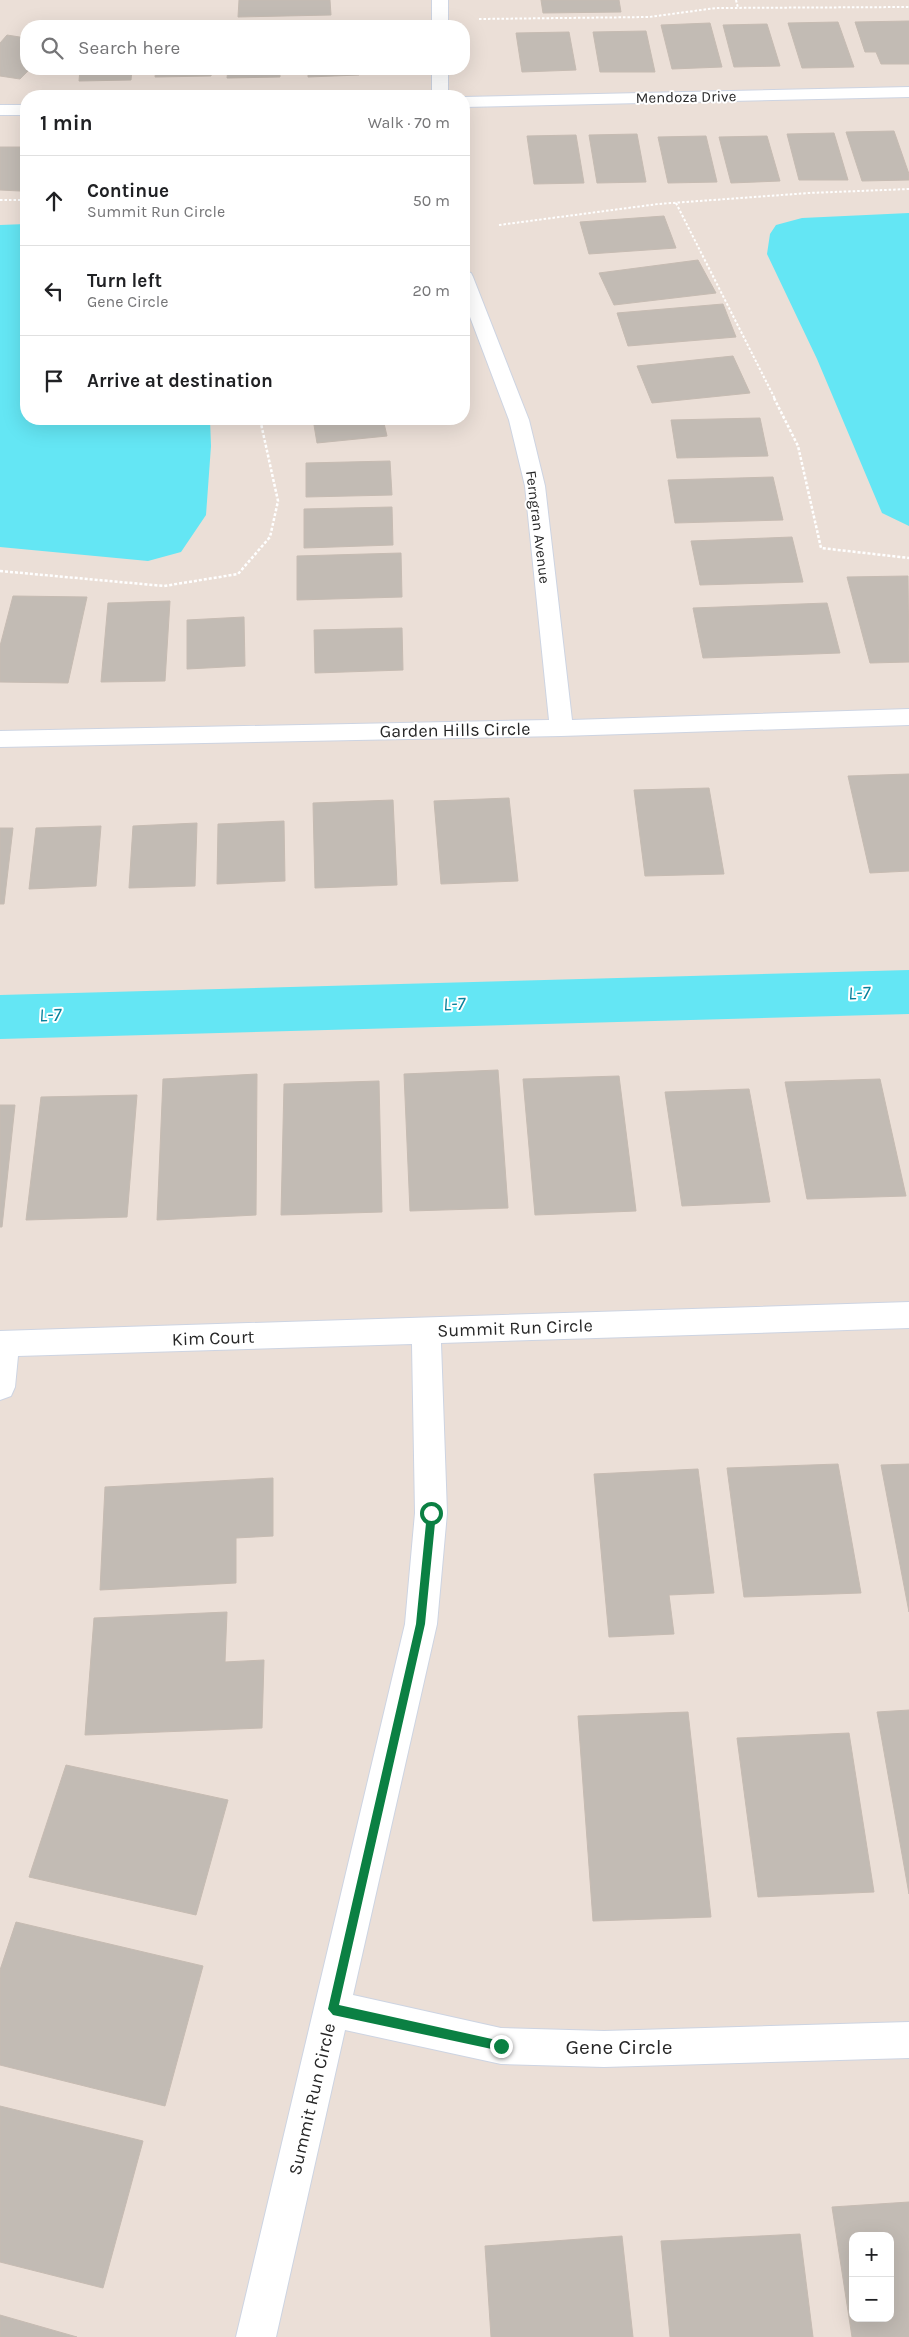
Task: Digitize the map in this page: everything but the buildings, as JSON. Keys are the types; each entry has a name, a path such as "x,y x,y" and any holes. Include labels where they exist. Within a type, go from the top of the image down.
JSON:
{"street":[{"path":"440,0 440,20"},
{"path":"440,75 440,90"},
{"name":"Mendoza Drive","path":"470,102 909,92"},
{"path":"0,110 20,110"},
{"name":"Ferngran Avenue","path":"470,293 519,420 535,486 561,728"},
{"name":"Garden Hills Circle","path":"0,739 561,728 909,717"},
{"name":"Summit Run Circle","path":"256,2337 421,1624 431,1513 426,1331 909,1315"},
{"name":"Kim Court","path":"2,1344 426,1331"},
{"path":"0,1387 2,1344"},
{"name":"Gene Circle","path":"333,2009 501,2046 604,2049 909,2040"}],"path":[{"path":"736,0 738,8"},
{"path":"471,19 649,17 716,8 909,7"},
{"path":"499,225 676,203 809,193 909,189"},
{"path":"0,200 20,200"},
{"path":"676,203 798,446 821,548 909,558"},
{"path":"0,571 164,586 238,574 270,537 278,501 261,425"}],"water":[{"path":"909,213 909,526 882,513 817,359 767,254 770,234 776,225 802,218"},
{"path":"20,224 20,425 210,425 211,446 206,515 181,552 148,561 0,547 0,225"}],"waterway":[{"name":"L-7","path":"0,1017 909,992"}],"route":[{"path":"431,1513 421,1624 333,2009 501,2046"}]}
